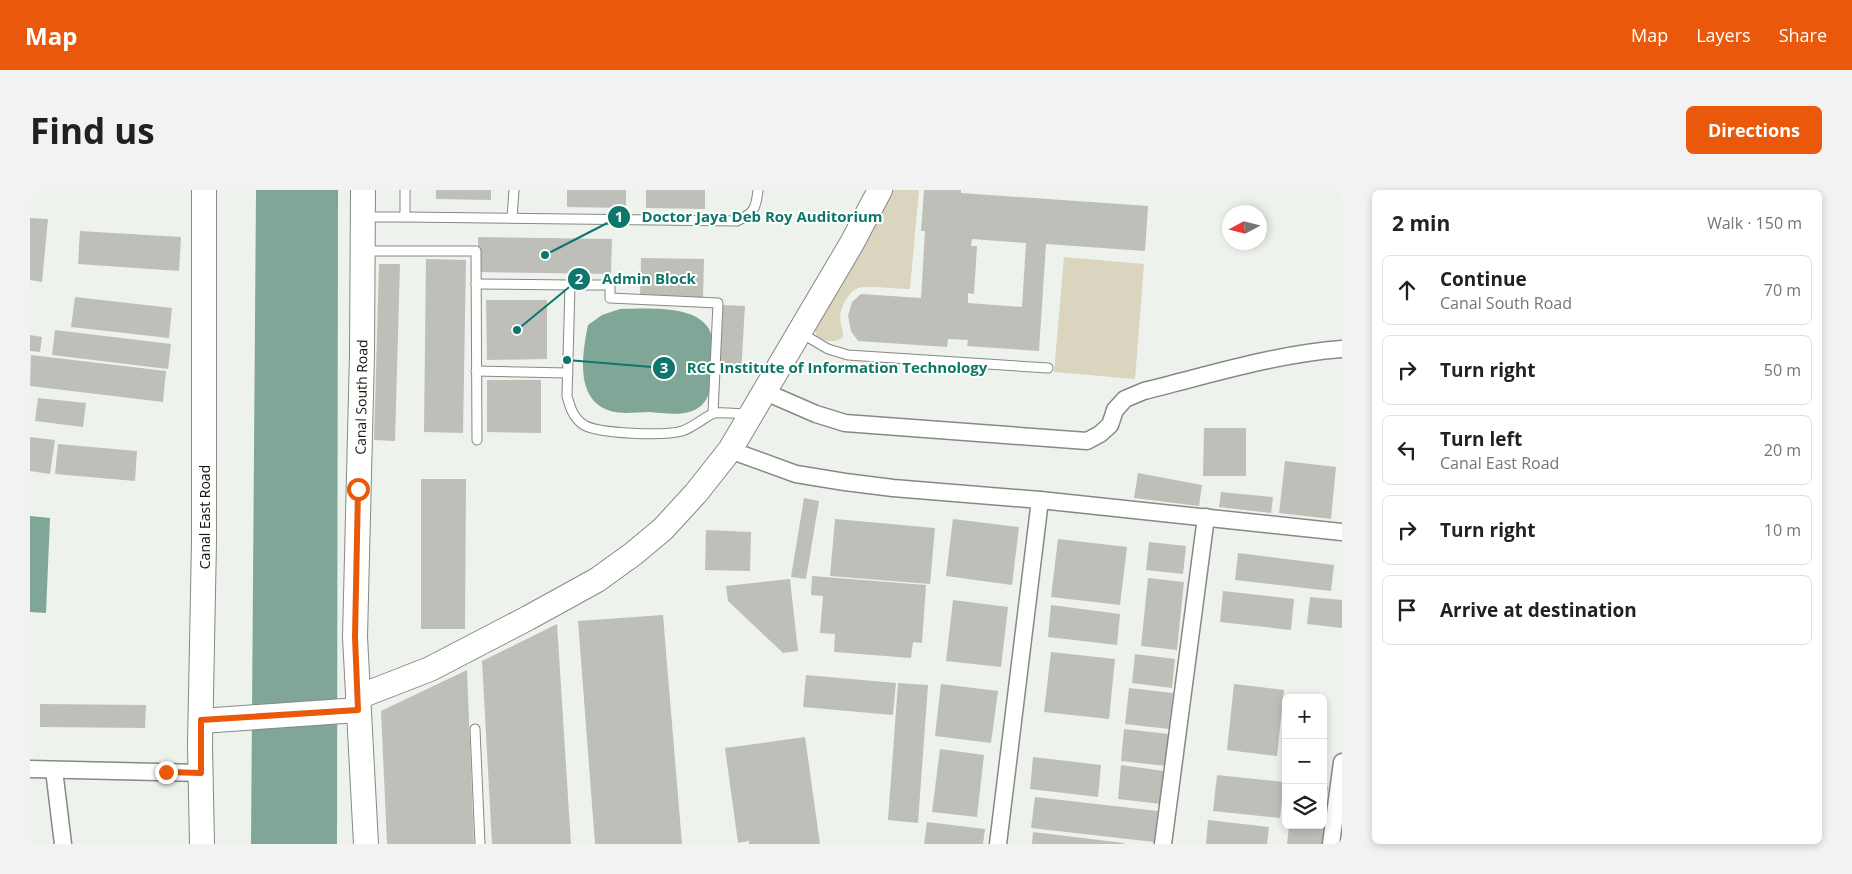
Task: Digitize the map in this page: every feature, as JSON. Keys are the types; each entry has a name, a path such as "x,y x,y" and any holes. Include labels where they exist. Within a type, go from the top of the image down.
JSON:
{"street":[{"name":"Canal East Road","path":"202,844 204,190"},
{"name":"Canal South Road","path":"363,190 362,354 353,706 366,844"},
{"path":"201,720 353,706 430,669 528,618 597,580 633,554 663,529 696,493 730,450 763,391 852,243 880,190"},
{"path":"763,391 816,414 845,422 1087,442 1110,425 1115,410 1125,399 1144,391 1285,357 1342,349"},
{"path":"730,450 796,474 845,482 893,488 1040,500 1342,532"},
{"path":"998,844 1040,500"},
{"path":"1164,844 1206,517"},
{"path":"1331,844 1342,762"},
{"path":"30,769 201,773"},
{"path":"54,770 63,844"}],"lane":[{"path":"405,190 405,216"},
{"path":"512,218 514,190"},
{"path":"363,218 405,216 737,221 751,215 756,204 758,190"},
{"path":"362,251 476,251 476,440"},
{"path":"476,284 610,285 610,298 718,303 713,413"},
{"path":"570,285 568,396 572,413 582,424 596,430 663,434 694,427 713,413 750,414"},
{"path":"799,332 828,349 848,355 1048,368"},
{"path":"476,371 568,373"},
{"path":"475,729 480,844"}],"shaded area":[{"path":"256,190 338,190 337,844 251,844"},
{"path":"887,190 919,190 910,289 862,287 854,290 848,296 840,317 843,337 827,341 817,337 813,324"},
{"path":"1064,257 1144,264 1135,379 1054,372"},
{"path":"620,309 655,309 681,312 693,315 709,329 713,349 712,376 708,396 702,405 687,413 623,413 602,407 593,399 587,389 583,364 588,325 602,315"},
{"path":"30,516 50,518 46,613 30,612"}],"building":[{"path":"436,190 491,190 491,200 436,199"},
{"path":"567,190 626,190 626,208 567,207"},
{"path":"646,190 705,190 705,209 646,208"},
{"path":"924,190 961,190 961,193 1148,206 1145,251 1046,244 1039,351 967,346 968,340 948,339 947,347 858,341 851,331 848,316 852,302 861,294 921,298 925,231 921,231","holes":["972,239 1026,243 1022,307 968,303 968,293 974,294 977,246 971,246"]},
{"path":"30,218 48,219 42,282 30,280"},
{"path":"80,231 181,237 179,271 78,264"},
{"path":"478,237 612,239 611,274 478,272"},
{"path":"641,258 704,259 703,298 640,296"},
{"path":"426,259 466,260 463,433 424,432"},
{"path":"379,264 400,264 395,441 374,440"},
{"path":"75,297 172,308 169,338 71,327"},
{"path":"486,300 547,300 547,359 487,360"},
{"path":"723,305 745,306 741,374 719,372"},
{"path":"55,330 171,344 168,369 52,355"},
{"path":"30,335 42,337 40,352 30,351"},
{"path":"31,355 166,371 163,402 30,386"},
{"path":"487,380 541,380 541,433 487,432"},
{"path":"38,398 86,403 83,427 35,421"},
{"path":"1204,428 1246,428 1246,476 1203,476"},
{"path":"30,437 55,440 50,474 30,471"},
{"path":"58,444 137,451 135,481 55,474"},
{"path":"1285,461 1336,467 1331,519 1279,513"},
{"path":"1138,473 1202,485 1199,506 1134,498"},
{"path":"421,479 466,479 465,629 421,629"},
{"path":"1221,492 1273,497 1271,513 1219,507"},
{"path":"804,498 819,501 806,579 791,577"},
{"path":"835,519 935,528 930,584 830,576"},
{"path":"953,519 1019,527 1012,585 946,576"},
{"path":"706,530 751,532 750,571 705,570"},
{"path":"1058,539 1127,547 1120,605 1051,597"},
{"path":"1149,542 1186,546 1183,574 1146,570"},
{"path":"1238,553 1334,565 1331,591 1235,580"},
{"path":"812,576 926,585 922,643 913,642 911,658 834,652 835,634 820,633 823,596 811,595"},
{"path":"1148,578 1184,582 1177,650 1141,646"},
{"path":"790,579 798,651 783,653 728,601 726,586"},
{"path":"1223,591 1294,599 1291,630 1220,622"},
{"path":"1310,597 1342,600 1342,628 1307,624"},
{"path":"953,600 1008,607 1001,667 946,661"},
{"path":"1051,605 1120,614 1117,645 1048,637"},
{"path":"663,615 682,844 595,844 578,621"},
{"path":"557,624 571,844 492,844 482,661"},
{"path":"1051,652 1115,659 1109,719 1044,712"},
{"path":"1135,654 1175,659 1172,688 1132,683"},
{"path":"467,670 474,844 387,844 381,711"},
{"path":"806,675 896,683 893,715 803,707"},
{"path":"898,683 928,685 918,823 888,820"},
{"path":"941,684 998,691 991,743 935,736"},
{"path":"1234,684 1284,690 1282,694 1277,756 1227,750"},
{"path":"1129,688 1173,693 1169,729 1125,724"},
{"path":"40,704 146,705 145,728 40,727"},
{"path":"1124,729 1169,734 1166,766 1121,761"},
{"path":"805,737 820,844 749,844 749,841 738,843 725,748"},
{"path":"940,749 984,755 977,817 932,812"},
{"path":"1033,757 1101,765 1098,797 1030,789"},
{"path":"1121,765 1164,771 1161,804 1118,799"},
{"path":"1217,775 1282,782 1280,818 1213,811"},
{"path":"1035,797 1158,811 1154,842 1031,828"},
{"path":"1208,820 1269,827 1267,844 1206,844"},
{"path":"927,822 985,829 983,844 924,844"},
{"path":"1289,829 1331,829 1330,844 1287,844"},
{"path":"1033,832 1124,843 1124,844 1032,844"}],"place":[{"name":"Doctor Jaya Deb Roy Auditorium","path":"545,255"},
{"name":"Admin Block","path":"517,330"},
{"name":"RCC Institute of Information Technology","path":"567,360"}],"route":[{"path":"166,772 201,773 201,720 358,710 355,637 358,489"}]}
